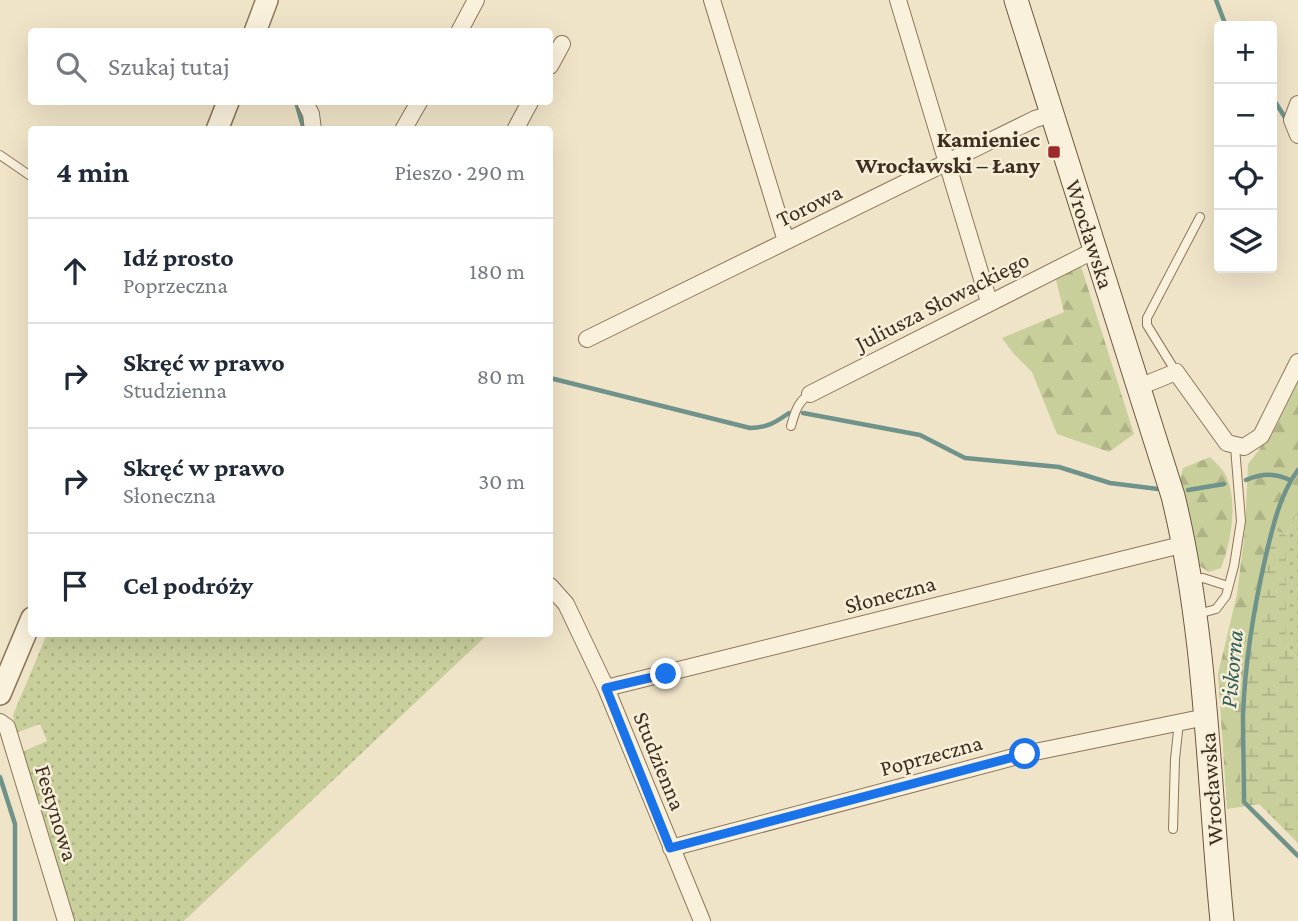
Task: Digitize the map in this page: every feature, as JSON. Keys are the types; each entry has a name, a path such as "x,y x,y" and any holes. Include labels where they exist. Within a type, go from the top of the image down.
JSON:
{"main road":[{"name":"Wrocławska","path":"1017,0 1173,496 1185,544 1196,615 1222,921"}],"street":[{"path":"256,28 267,0"},
{"path":"460,28 476,0"},
{"path":"712,0 786,242"},
{"path":"898,0 989,302"},
{"path":"553,60 562,44"},
{"path":"1298,104 1292,120 1298,135"},
{"path":"219,126 227,105"},
{"path":"306,105 312,126"},
{"path":"406,126 417,105"},
{"path":"517,126 528,105"},
{"name":"Torowa","path":"587,339 1035,119 1052,114"},
{"name":"Juliusza Słowackiego","path":"810,394 989,302 1096,252"},
{"path":"1139,387 1176,372 1227,443 1244,447 1261,436 1298,362"},
{"name":"Słoneczna","path":"606,688 1185,544"},
{"name":"Studzienna","path":"553,589 566,604 606,688 702,921"},
{"path":"0,694 28,628"},
{"name":"Poprzeczna","path":"670,848 1025,754 1206,717"},
{"name":"Festynowa","path":"0,722 6,727 66,921"}],"lane":[{"path":"0,155 28,174"},
{"path":"1176,372 1147,325 1147,318 1200,217"},
{"path":"792,426 797,407 803,398 810,394"},
{"path":"1196,615 1216,609 1226,596 1241,521 1235,447"},
{"path":"1192,580 1203,578 1228,586"},
{"path":"1173,829 1175,759 1180,722"}],"green space":[{"path":"1080,263 1134,434 1109,452 1057,434 1032,372 1002,338 1064,312 1055,276"},
{"path":"1298,380 1298,510 1286,535 1277,531 1242,681 1240,807 1227,809 1218,674 1237,594 1245,531 1248,464 1259,450"},
{"path":"1210,457 1225,474 1233,508 1228,546 1221,568 1209,572 1200,566 1180,479 1183,468"},
{"path":"1298,510 1298,663 1286,645 1286,535"},
{"path":"1277,531 1286,535 1286,645 1298,663 1298,843 1259,804 1240,807 1242,681 1253,605 1267,539"},
{"path":"46,637 485,637 184,921 75,921 22,752 47,741 40,724 16,733 13,715"}],"waterway":[{"name":"Piskorna","path":"1216,0 1224,21"},
{"path":"297,105 303,126"},
{"name":"Piskorna","path":"1277,105 1286,119"},
{"path":"553,379 750,428 771,424 789,413"},
{"path":"803,413 920,435 965,458 1059,467 1110,483 1158,489"},
{"name":"Piskorna","path":"1298,470 1282,500 1266,555 1251,634 1243,715 1244,802 1298,856"},
{"path":"1246,480 1268,475 1290,480"},
{"path":"1188,490 1224,484"},
{"path":"0,777 15,824 15,921"}],"place":[{"name":"Kamieniec Wrocławski – Łany","path":"1054,152"}],"route":[{"path":"666,674 606,688 670,848 1025,754"}]}
